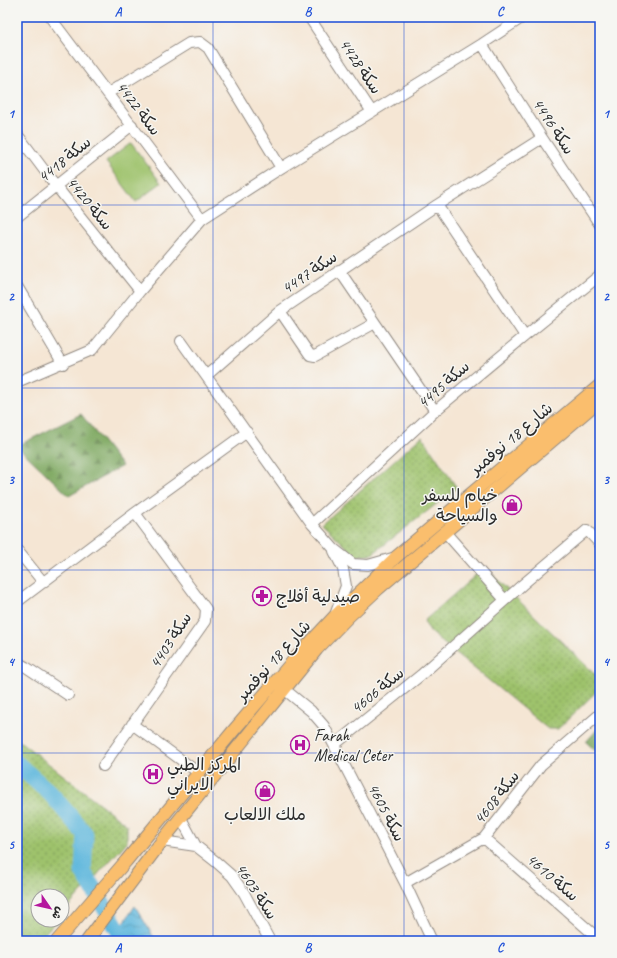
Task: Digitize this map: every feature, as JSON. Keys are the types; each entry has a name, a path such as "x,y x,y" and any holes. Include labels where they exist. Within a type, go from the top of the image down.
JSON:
{"main road":[{"name":"شارع 18 نوفمبر","path":"57,941 126,861 234,730 288,667 334,617 396,557 600,385"},
{"name":"شارع 18 نوفمبر","path":"87,941 162,841 317,649 378,589 595,407 600,400"}],"street":[{"name":"سكة 4422","path":"50,17 202,219"},
{"path":"17,382 63,364 92,350 202,219 523,17"},
{"name":"سكة 4428","path":"311,18 372,112"},
{"path":"108,93 189,43 200,42 208,48 281,168"},
{"name":"سكة 4496","path":"482,44 600,225"},
{"name":"سكة 4418","path":"17,217 132,125"},
{"name":"سكة 4420","path":"17,134 56,186 140,291"},
{"name":"سكة 4497","path":"206,376 280,311 437,205 542,138"},
{"path":"437,205 525,336"},
{"path":"339,270 435,411"},
{"name":"سكة 4495","path":"312,524 435,411 600,275"},
{"path":"17,286 63,364"},
{"path":"280,311 310,355 313,356 375,323"},
{"path":"181,340 312,524 334,550 353,564 368,565 396,557"},
{"path":"17,602 247,432"},
{"name":"سكة 4403","path":"103,766 205,620 206,609 135,514"},
{"name":"سكة 4606","path":"334,745 421,675 505,600 587,530 600,544"},
{"path":"445,532 505,600"},
{"path":"17,550 43,582"},
{"path":"334,550 343,569 346,586 334,617"},
{"path":"17,662 68,695"},
{"name":"سكة 4605","path":"284,689 311,711 324,726 405,883 432,941"},
{"name":"سكة 4608","path":"405,883 484,838 541,765 600,714"},
{"path":"132,724 198,773"},
{"name":"سكة 4603","path":"181,818 196,846 216,861 232,876 244,893 270,941"},
{"name":"سكة 4610","path":"484,838 600,940"},
{"name":"سكة 4603","path":"162,841 196,846"}],"green space":[{"path":"131,143 161,183 136,202 106,162"},
{"path":"81,414 122,466 69,496 17,446"},
{"path":"422,436 457,488 371,555 356,556 322,524"},
{"path":"487,570 597,676 600,682 600,688 558,729 548,729 430,632 424,621 479,572"},
{"path":"600,726 600,755 586,742"},
{"path":"17,739 127,825 127,842 70,905 70,888 30,888 30,928 50,928 38,941 17,941"}],"water":[{"path":"135,906 156,941 112,941"}],"waterway":[{"path":"17,764 50,793 85,834 83,872 125,941"}],"place":[{"name":"خيام للسفر والسياحة","path":"512,505"},
{"name":"صيدلية أفلاج","path":"262,596"},
{"name":"Farah Medical Ceter","path":"300,745"},
{"name":"المركز الطبي الايراني","path":"153,774"},
{"name":"ملك الالعاب","path":"265,791"}]}
